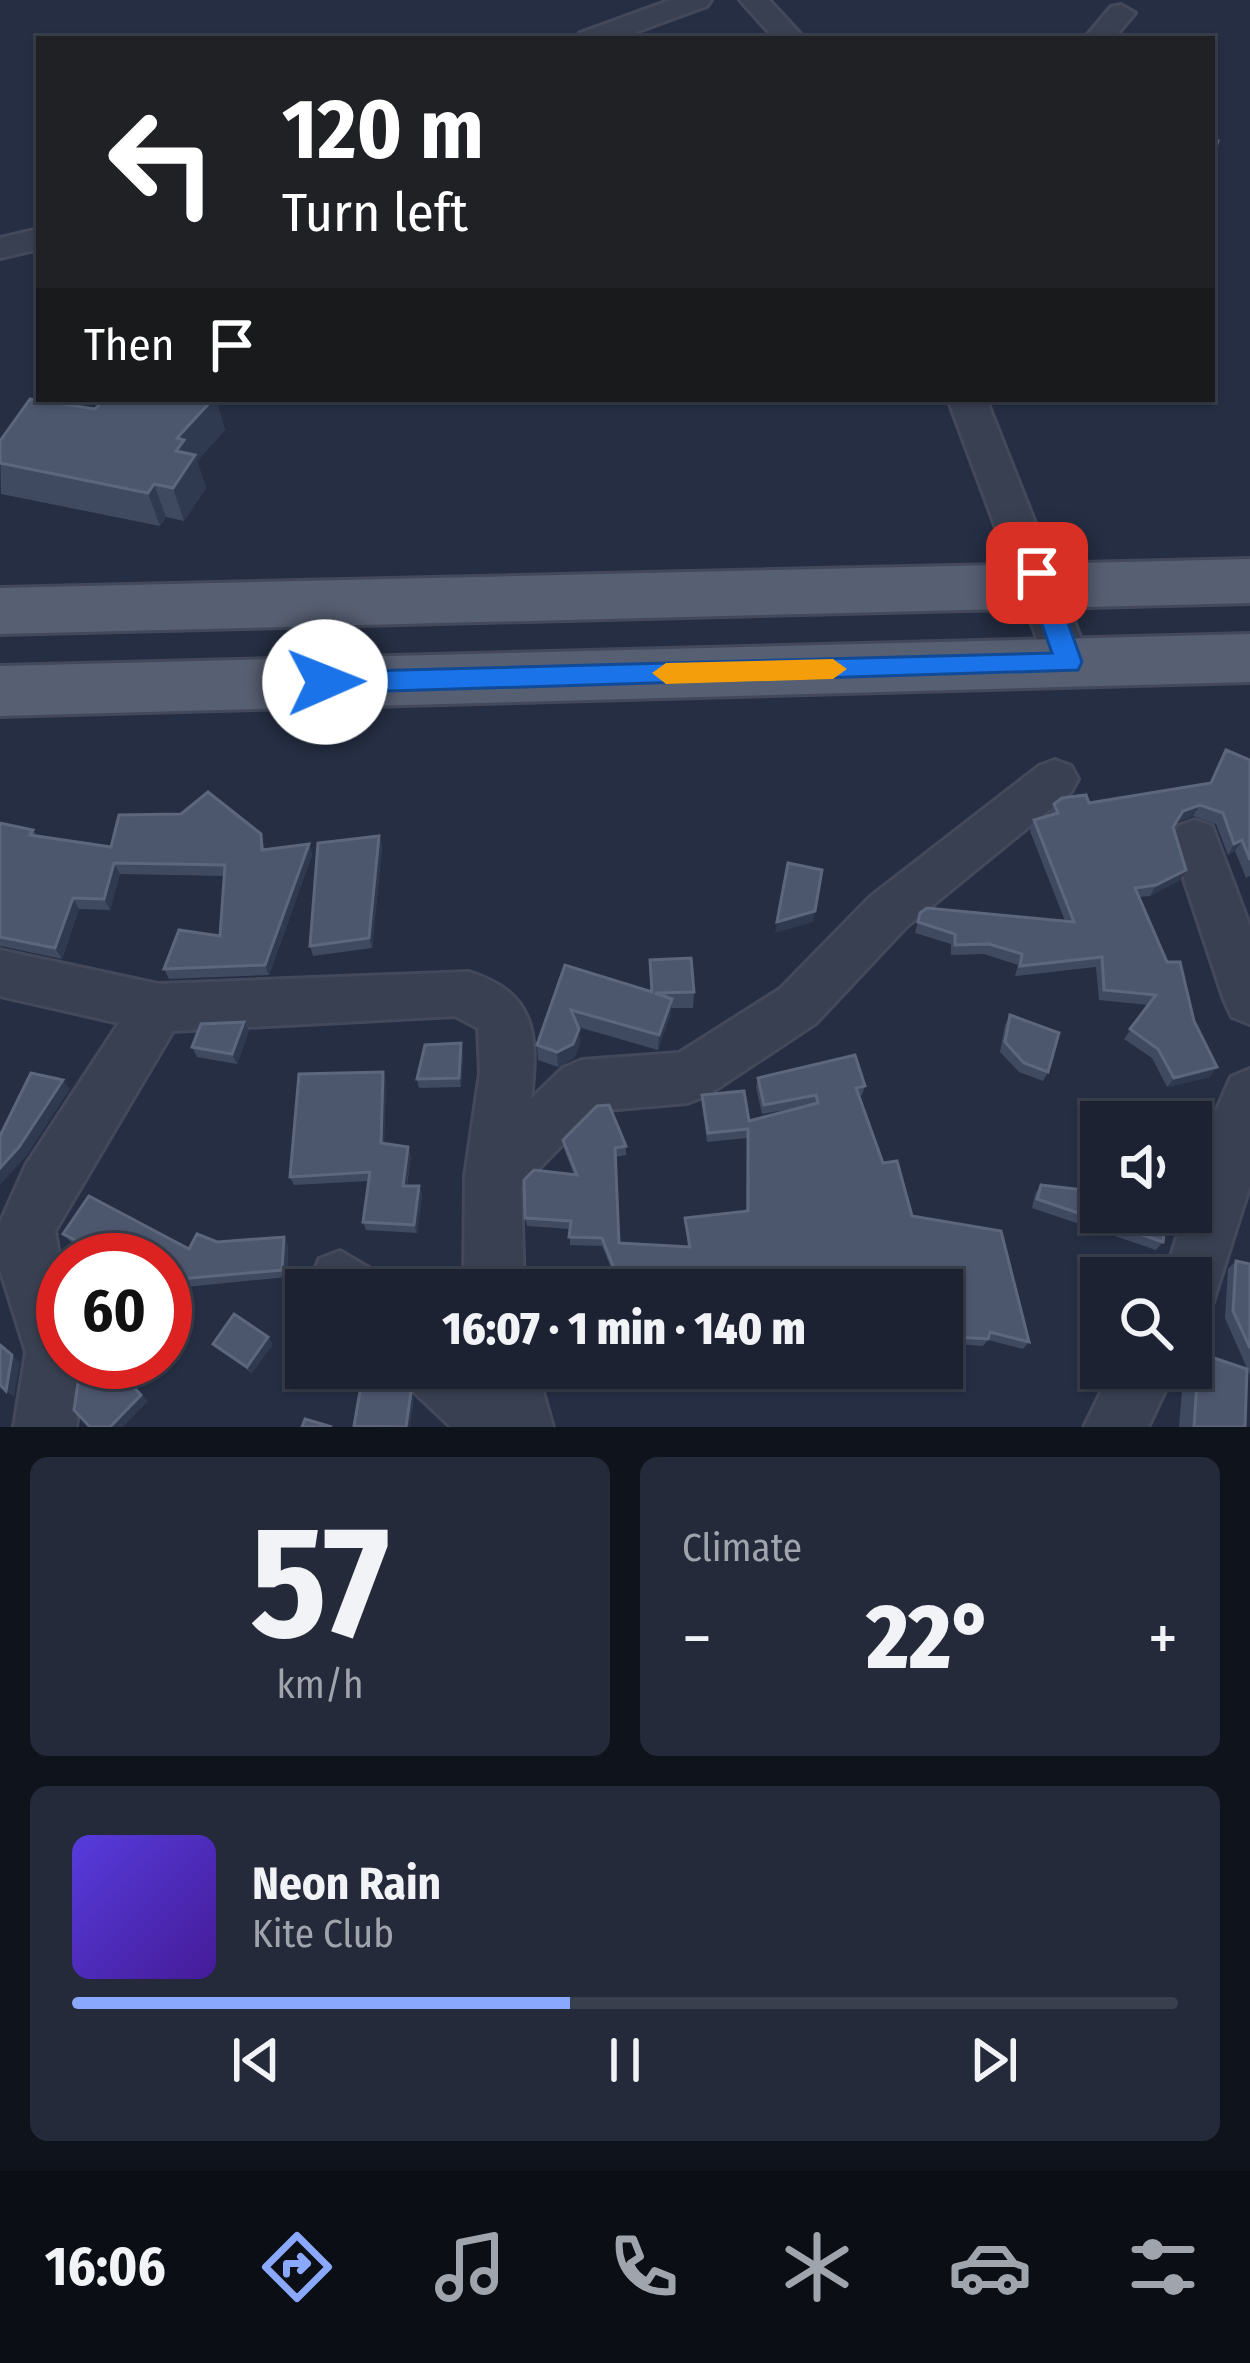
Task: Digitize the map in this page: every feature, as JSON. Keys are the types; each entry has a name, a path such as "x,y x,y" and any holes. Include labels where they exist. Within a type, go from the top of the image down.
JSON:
{"main road":[{"path":"0,611 1250,581"},
{"path":"0,692 1250,658"}],"street":[{"path":"598,36 698,0"},
{"path":"754,0 788,36"},
{"path":"1101,36 1120,13"},
{"path":"0,248 36,240"},
{"path":"0,265 36,261"},
{"path":"968,402 1068,662"},
{"path":"494,1176 582,1086 687,1078 798,1006 888,912 1054,779"},
{"path":"1218,869 1250,1000"},
{"path":"0,973 158,1008 455,993 474,996 493,1007 503,1021 507,1044 494,1176 494,1269"},
{"path":"44,1427 52,1404 56,1352 28,1265 13,1236 158,1008"},
{"path":"1199,1257 1250,1095"},
{"path":"456,1389 496,1427"},
{"path":"512,1389 522,1427"},
{"path":"1114,1427 1135,1389"}],"building":[{"path":"30,399 95,409 102,402 210,402 177,438 184,440 176,451 195,455 173,488 154,484 148,493 0,463 0,441"},
{"path":"1226,750 1250,760 1250,860 1242,840 1234,844 1223,813 1200,805 1183,811 1173,827 1186,870 1156,885 1135,888 1167,962 1180,962 1194,1021 1217,1067 1174,1078 1158,1049 1130,1029 1156,995 1104,990 1102,957 1020,966 1022,954 989,944 955,945 955,934 918,922 927,908 1074,922 1034,820 1058,813 1054,804 1062,798 1086,795 1089,803 1211,783"},
{"path":"208,792 261,834 262,850 309,844 265,965 164,969 179,930 220,936 225,865 114,863 104,899 73,898 55,948 0,937 0,823 33,830 30,835 111,847 119,815 181,814"},
{"path":"379,836 369,938 310,946 318,843"},
{"path":"788,863 822,870 815,911 777,922"},
{"path":"691,958 694,992 655,993 672,999 659,1035 571,1010 579,1029 573,1044 557,1052 537,1045 565,965 652,992 650,960"},
{"path":"1010,1015 1059,1033 1048,1072 1024,1063 1005,1042"},
{"path":"244,1022 232,1054 192,1047 201,1024"},
{"path":"461,1043 459,1078 417,1079 425,1045"},
{"path":"855,1055 865,1086 856,1088 883,1163 897,1161 912,1216 1001,1231 1029,1342 990,1332 988,1339 963,1337 963,1269 614,1269 602,1238 569,1237 571,1221 525,1218 524,1180 534,1170 577,1175 563,1140 597,1106 609,1105 626,1146 615,1148 619,1243 690,1247 685,1218 748,1211 748,1129 708,1133 702,1095 744,1091 749,1121 818,1103 816,1095 764,1105 758,1078"},
{"path":"383,1072 381,1143 408,1147 403,1186 419,1186 414,1225 363,1222 370,1172 290,1177 299,1074"},
{"path":"31,1073 63,1080 0,1168 0,1136"},
{"path":"1041,1185 1080,1190 1080,1214 1037,1199"},
{"path":"89,1196 159,1233 64,1233"},
{"path":"1137,1233 1164,1233 1163,1242"},
{"path":"197,1234 217,1242 284,1237 282,1270 192,1278 192,1243"},
{"path":"1236,1261 1250,1264 1250,1348 1233,1311"},
{"path":"234,1314 268,1337 247,1367 213,1344"},
{"path":"0,1345 12,1355 6,1391 0,1385"},
{"path":"1212,1357 1247,1369 1245,1427 1194,1427 1197,1389 1212,1389"},
{"path":"77,1389 135,1389 141,1395 110,1427 90,1427 74,1410"},
{"path":"360,1389 411,1392 406,1427 354,1426"},
{"path":"305,1419 332,1427 302,1427"}],"slow traffic":[{"path":"666,673 833,669"}],"route":[{"path":"325,682 1068,662 1037,573"}]}
